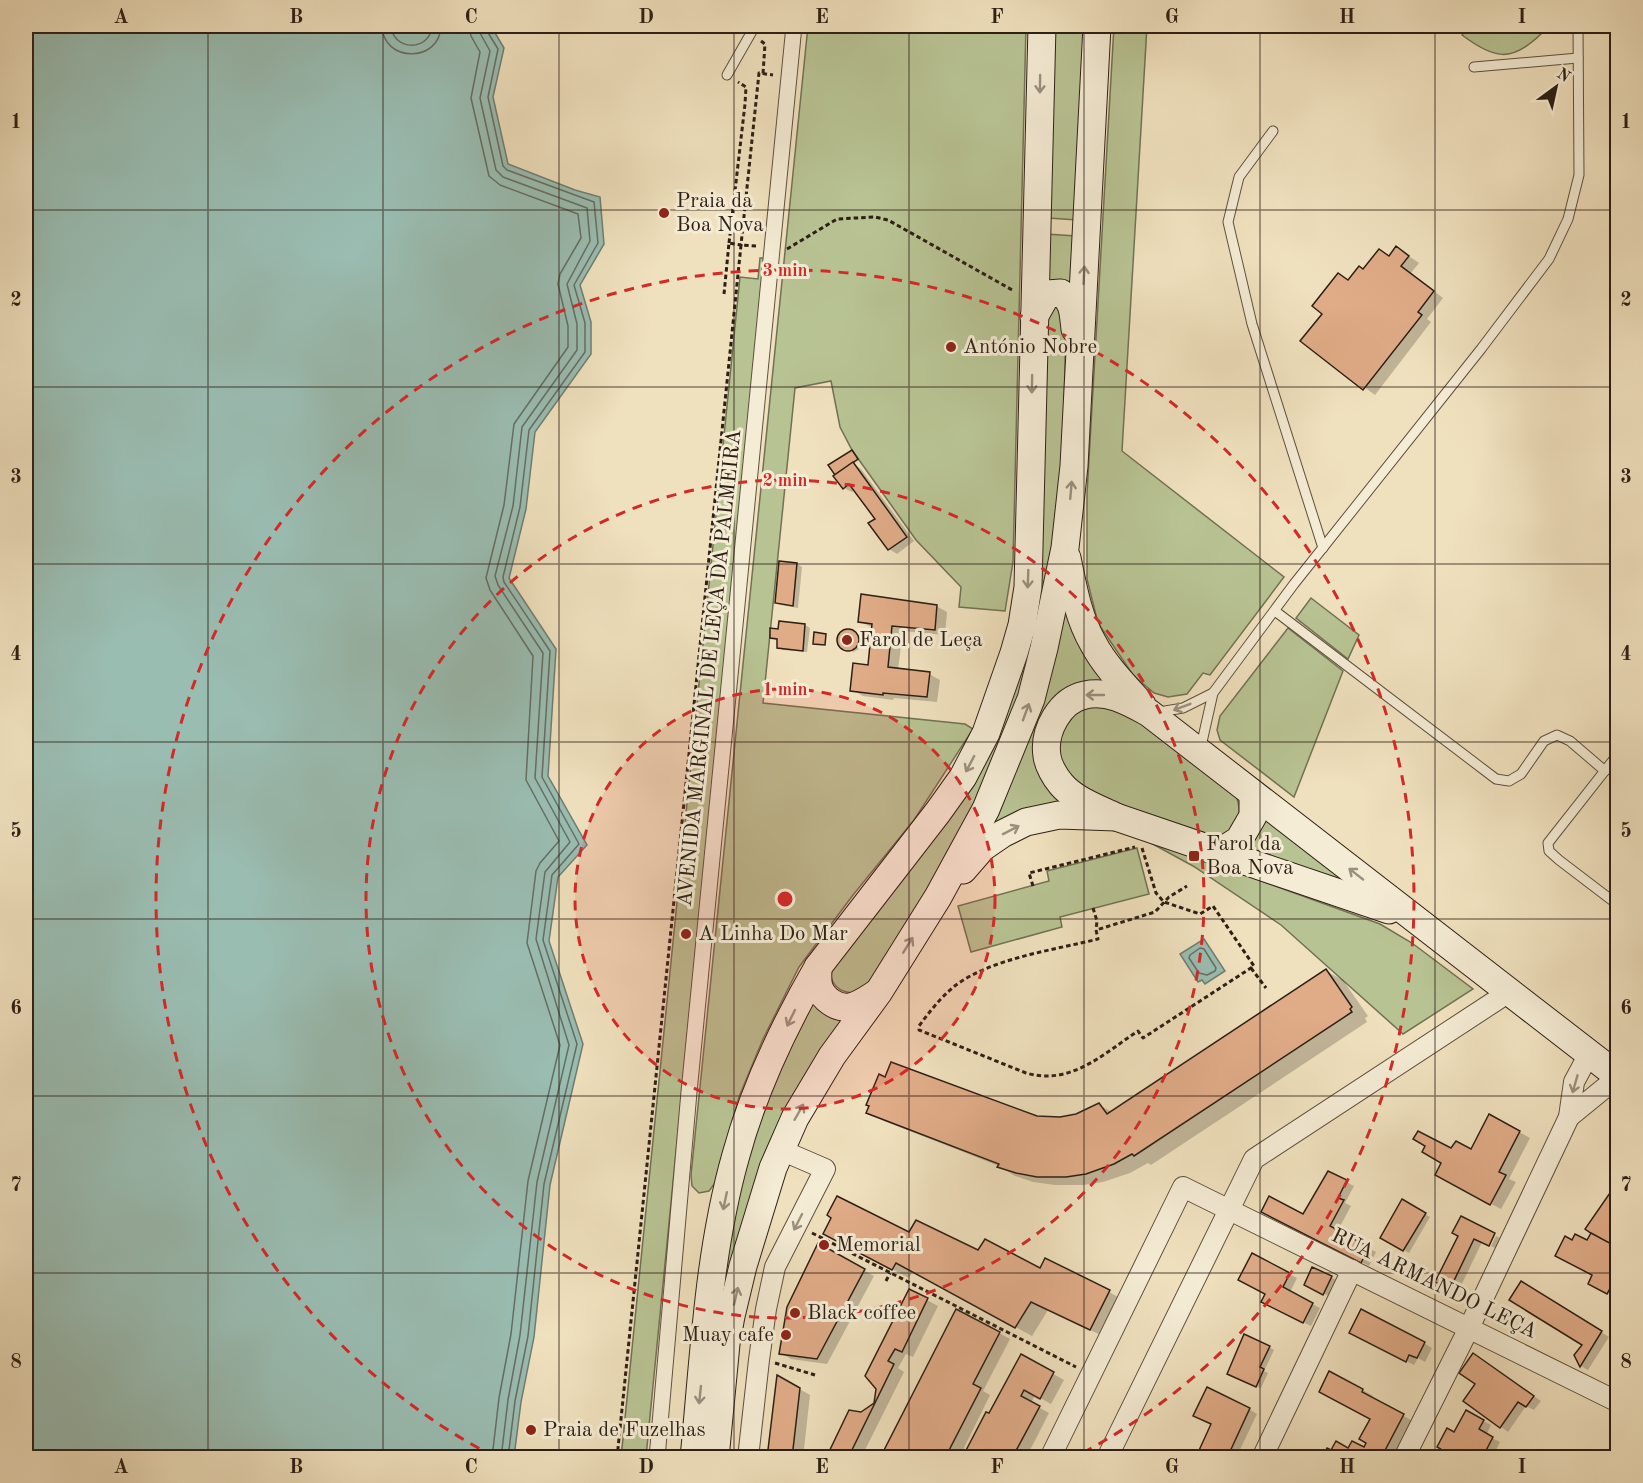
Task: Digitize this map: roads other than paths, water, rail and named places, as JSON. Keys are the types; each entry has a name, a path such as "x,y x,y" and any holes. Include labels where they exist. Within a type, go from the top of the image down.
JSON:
{"main road":[{"path":"694,1458 713,1267 735,1155 759,1087 804,991 818,967 963,777 986,733 1022,625 1028,587 1027,306 1042,26"},
{"path":"715,1458 726,1344 731,1316 746,1256 773,1168 795,1118 832,1056 878,993 938,897 987,809 1031,699 1065,549 1074,466 1078,354 1097,26"},
{"path":"1027,306 1047,294 1061,293 1068,298 1072,305 1078,354"},
{"path":"1065,549 1080,613 1092,643 1105,662 1149,713"},
{"path":"1418,922 1379,905 1116,817 1079,799 1062,786 1053,774 1047,756 1052,725 1060,710 1083,695 1101,694 1124,698 1149,713 1205,755 1617,1077"},
{"path":"1220,852 1239,840 1253,816 1253,794"},
{"path":"938,897 983,847 1026,822 1059,815 1116,817"},
{"path":"818,967 818,985 830,1001 840,1006 849,1007 878,993"}],"street":[{"name":"AVENIDA MARGINAL DE LEÇA DA PALMEIRA","path":"657,1458 688,1104 794,26"},
{"path":"1107,1458 1254,1159 1509,992"},
{"path":"1404,1458 1469,1328 1569,1117 1574,1082 1589,1054"},
{"path":"1569,1117 1617,1077"},
{"path":"748,1458 766,1309 775,1268 825,1169 781,1150"},
{"name":"RUA ARMANDO LEÇA","path":"1050,1458 1183,1187 1617,1402"},
{"path":"1262,1458 1352,1270"}],"lane":[{"path":"727,75 755,26"},
{"path":"1205,755 1202,742 1213,693 1549,259 1568,219 1579,175 1578,26"},
{"path":"1474,67 1578,58"},
{"path":"1273,131 1239,177 1228,222 1252,324 1323,548"},
{"path":"1275,611 1496,778 1509,781 1521,774 1544,741 1557,735 1570,741 1605,771"},
{"path":"1149,713 1171,712 1213,693"},
{"path":"1617,754 1548,843 1549,851 1559,860 1617,905"}],"water":[{"path":"26,26 401,26 412,33 421,26 491,26 504,48 493,97 508,164 575,190 600,197 604,244 580,285 591,322 591,354 535,432 526,509 509,578 556,649 548,776 587,845 558,877 549,941 583,1044 550,1185 534,1337 521,1402 514,1457 26,1457"},
{"path":"1204,939 1225,971 1205,984 1202,980 1198,982 1180,954"}],"place":[{"name":"Praia da Boa Nova","path":"664,213"},
{"name":"António Nobre","path":"951,347"},
{"name":"Farol de Leça","path":"847,640"},
{"name":"Farol da Boa Nova","path":"1194,856"},
{"name":"A Linha Do Mar","path":"686,934"},
{"name":"Memorial","path":"824,1245"},
{"name":"Black coffee","path":"795,1313"},
{"name":"Muay cafe","path":"786,1335"},
{"name":"Praia de Fuzelhas","path":"531,1430"}]}
